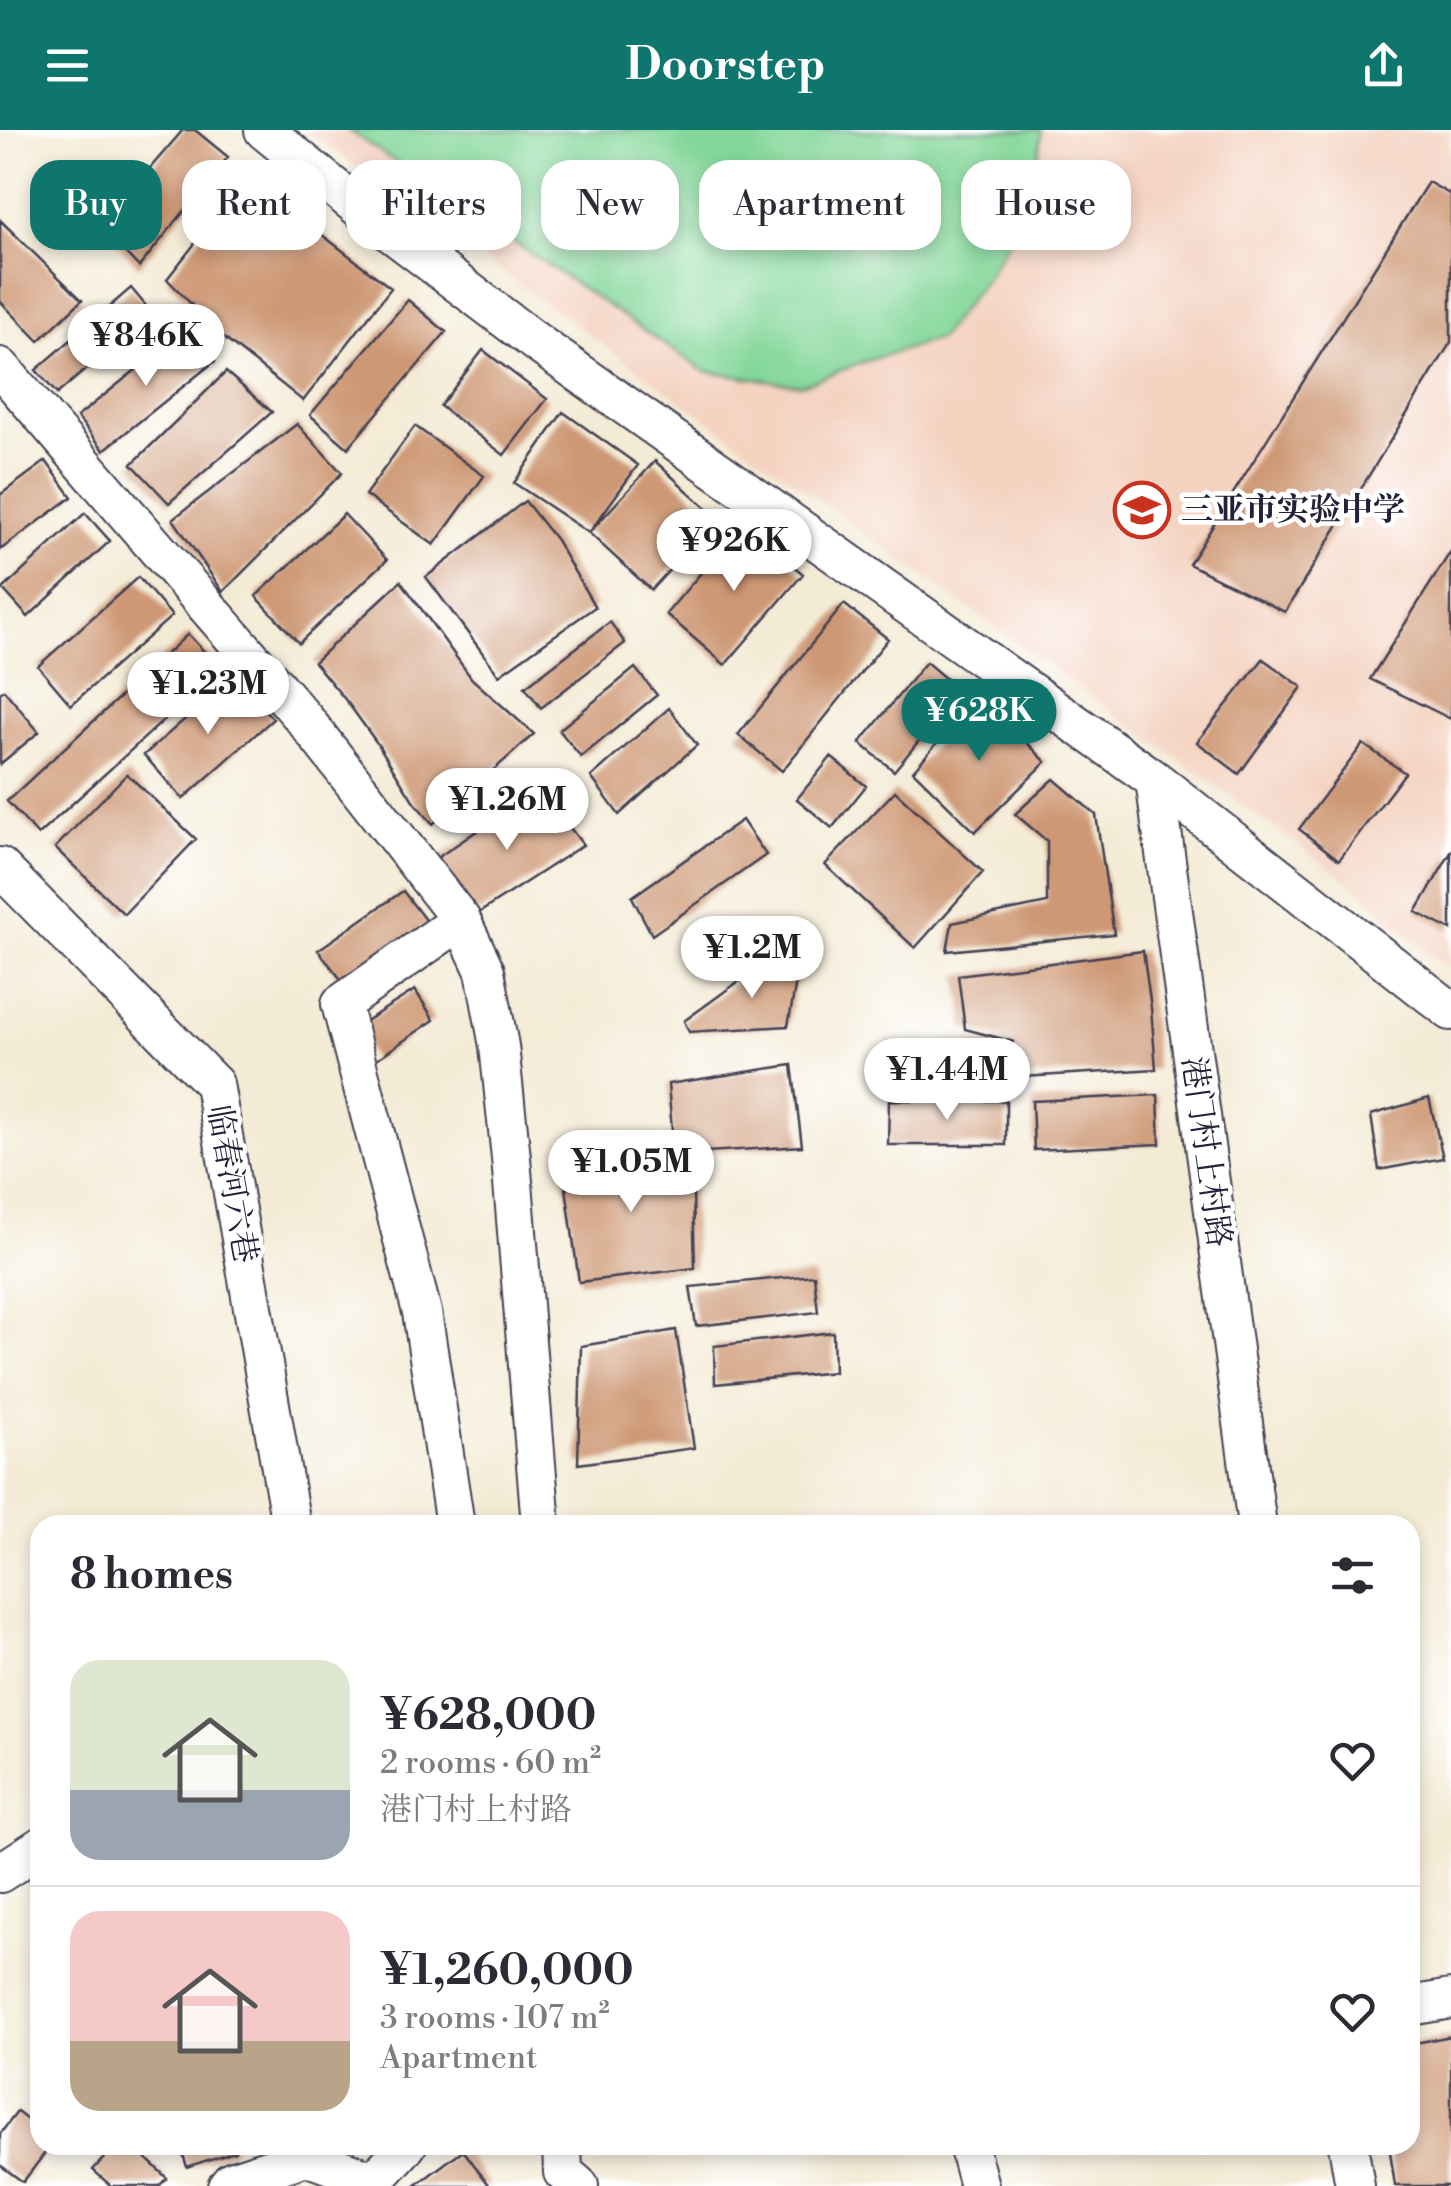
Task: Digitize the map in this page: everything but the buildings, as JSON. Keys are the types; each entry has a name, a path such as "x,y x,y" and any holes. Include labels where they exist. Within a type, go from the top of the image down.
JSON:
{"street":[{"path":"264,130 372,219 537,343 1155,780 1451,1011"},
{"path":"0,368 305,720 461,920 484,971 499,1046 540,1515"},
{"name":"港门村上村路","path":"1155,780 1256,1515"},
{"name":"临春河六巷","path":"0,867 214,1084 289,1515"},
{"path":"453,1515 422,1312 341,1004 461,920"},
{"path":"0,1872 30,1853"},
{"path":"1420,2004 1451,1999"},
{"path":"227,2186 297,2155"},
{"path":"315,2155 376,2184 399,2155"},
{"path":"562,2155 563,2172 579,2186"},
{"path":"971,2155 979,2186"},
{"path":"1350,2155 1355,2186"}],"shaded area":[{"name":"三亚市实验中学","path":"305,130 1451,130 1451,968 1430,956 1360,890 472,250 521,250 521,160 347,160"}],"green space":[{"path":"348,130 1041,130 1038,160 961,160 961,250 1003,250 939,339 801,385 704,371 521,247 521,160 392,160"}],"place":[{"name":"三亚市实验中学","path":"1142,510"}]}
